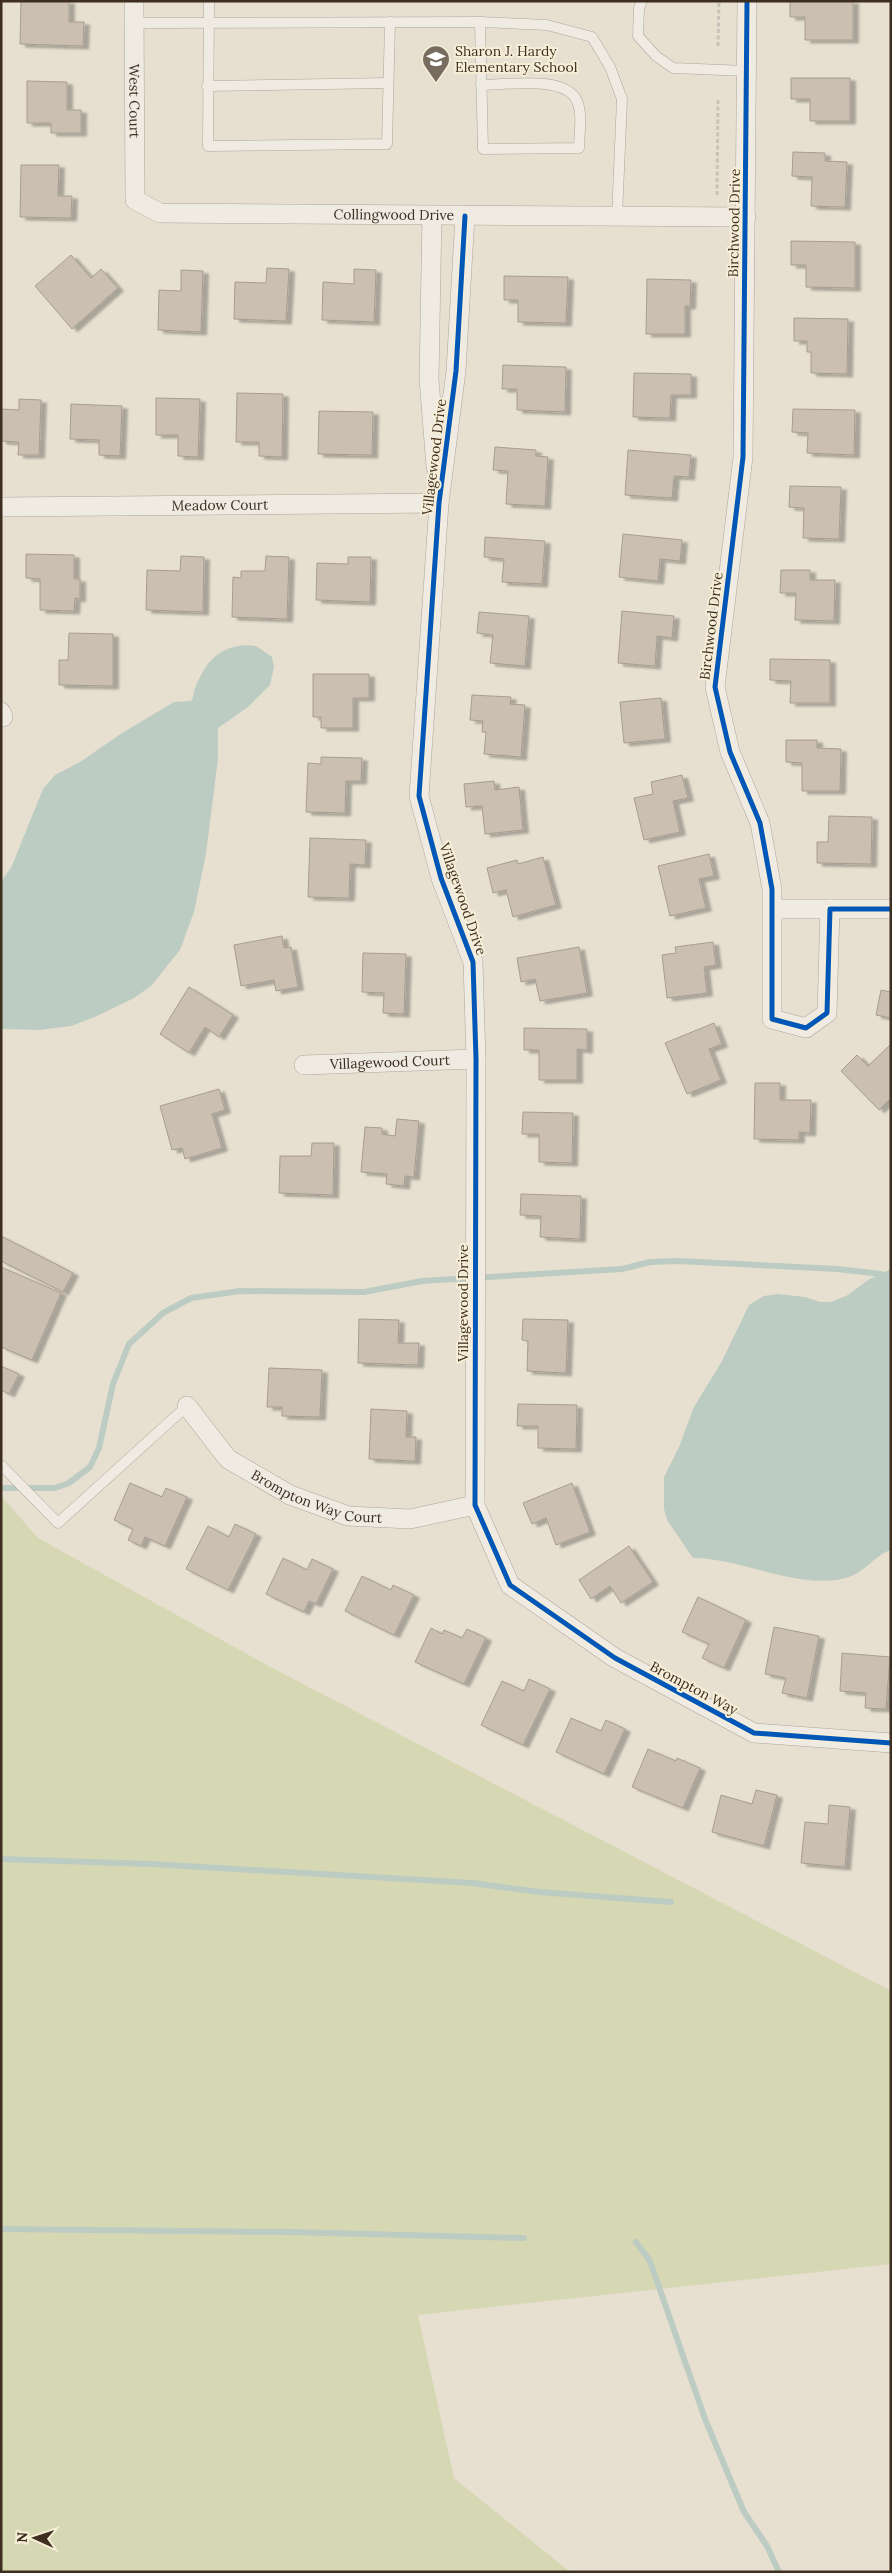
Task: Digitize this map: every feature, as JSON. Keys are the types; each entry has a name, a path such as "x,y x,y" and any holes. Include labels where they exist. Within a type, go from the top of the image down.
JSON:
{"street":[{"name":"West Court","path":"134,1 135,200"},
{"name":"Birchwood Drive","path":"747,1 743,457 715,687 730,752 760,822 773,909 772,1019 806,1028 827,1013 830,909"},
{"name":"Collingwood Drive","path":"135,200 160,214 746,218"},
{"name":"Villagewood Drive","path":"432,216 429,379 439,503"},
{"name":"Villagewood Drive","path":"466,216 456,371 439,503 419,796 441,878 473,962 476,1059 475,1505 510,1585"},
{"name":"Meadow Court","path":"1,507 439,503"},
{"path":"773,909 891,909"},
{"name":"Villagewood Court","path":"304,1065 476,1059"},
{"name":"Brompton Way Court","path":"187,1406 228,1460 290,1496 348,1516 410,1520 475,1505"},
{"name":"Brompton Way","path":"510,1585 615,1658 754,1733 891,1742"}],"lane":[{"path":"209,1 208,146 387,144 390,22"},
{"path":"642,1 639,8 638,36 656,56 673,68 747,71"},
{"path":"134,23 480,22 547,25 592,37 610,67 622,99 617,218"},
{"path":"480,22 483,149 579,148 580,112 576,99 566,90 554,84 482,85"},
{"path":"207,86 388,83"},
{"path":"1,1465 58,1523 187,1406"}],"path":[{"path":"718,46 719,1"},
{"path":"716,195 718,99"}],"green space":[{"path":"1,1496 38,1538 263,1663 891,1991 891,2264 418,2315 454,2478 570,2572 1,2572"}],"shaded area":[{"path":"245,645 256,646 272,657 274,667 270,685 248,707 218,728 218,759 206,854 194,912 180,950 151,986 134,998 95,1017 71,1026 39,1030 1,1029 1,881 11,868 43,789 55,775 80,762 122,733 174,702 191,701 200,677 209,663 227,649"},
{"path":"891,1269 891,1550 880,1555 849,1577 831,1580 792,1578 732,1563 693,1558 667,1520 664,1509 664,1477 679,1447 694,1407 722,1361 749,1305 764,1296 778,1294 805,1297 820,1302 831,1302 848,1295 868,1280"}],"building":[{"path":"21,1 69,1 69,22 84,22 83,46 20,44"},
{"path":"790,1 853,1 853,40 805,40 805,17 790,17"},
{"path":"791,78 850,78 850,121 810,121 810,99 791,99"},
{"path":"27,81 67,82 67,110 81,110 81,133 51,133 51,123 27,123"},
{"path":"793,152 825,153 825,161 847,162 845,207 811,206 812,177 792,176"},
{"path":"21,165 59,165 58,196 72,196 71,218 20,217"},
{"path":"791,241 855,242 855,288 806,287 806,265 791,265"},
{"path":"71,255 91,278 101,269 118,288 72,329 35,286"},
{"path":"267,268 289,269 286,321 234,319 235,282 266,283"},
{"path":"354,269 376,270 374,322 322,320 323,282 354,284"},
{"path":"181,270 203,271 201,332 158,330 159,290 181,291"},
{"path":"504,276 568,277 566,323 518,322 518,300 504,300"},
{"path":"647,279 691,280 690,306 685,306 685,334 646,334"},
{"path":"794,318 848,319 847,374 811,373 811,352 807,352 807,341 794,341"},
{"path":"503,365 566,367 565,412 517,410 517,389 502,389"},
{"path":"634,373 691,374 691,395 671,395 670,418 633,417"},
{"path":"237,393 283,394 282,457 259,456 259,442 236,442"},
{"path":"156,398 200,399 198,457 178,456 178,435 156,435"},
{"path":"19,399 41,400 39,455 18,455 19,442 1,441 1,409 19,410"},
{"path":"71,404 122,406 120,456 99,455 99,440 70,439"},
{"path":"793,409 855,410 854,455 807,453 808,433 792,432"},
{"path":"319,411 373,412 372,455 318,454"},
{"path":"495,447 536,450 536,456 548,457 545,506 506,504 508,471 493,470"},
{"path":"628,450 691,455 689,477 674,476 672,498 625,495"},
{"path":"790,486 841,487 839,539 803,538 804,508 789,507"},
{"path":"623,534 682,540 680,561 660,559 658,581 619,577"},
{"path":"485,537 545,541 542,584 502,582 504,559 484,557"},
{"path":"26,554 74,555 74,579 80,579 80,599 75,598 74,611 40,610 40,579 26,578"},
{"path":"181,556 204,557 203,612 146,610 147,570 180,571"},
{"path":"266,556 289,557 287,619 232,617 233,577 241,578 241,571 265,571"},
{"path":"348,557 371,557 370,602 316,600 317,563 348,564"},
{"path":"781,570 810,570 810,580 835,580 834,621 795,620 796,593 780,593"},
{"path":"622,611 674,616 672,638 657,636 655,666 618,663"},
{"path":"479,612 529,616 525,666 490,663 493,635 477,633"},
{"path":"69,633 113,634 113,686 59,685 59,660 68,660"},
{"path":"770,659 830,660 830,703 790,703 791,681 770,680"},
{"path":"313,674 369,674 369,698 353,698 353,728 321,728 321,717 313,717"},
{"path":"472,695 511,697 510,704 525,705 521,757 484,754 486,732 482,732 483,721 470,720"},
{"path":"661,698 665,739 624,743 620,702"},
{"path":"786,740 817,740 817,748 841,749 840,791 802,791 802,763 786,762"},
{"path":"321,757 362,758 361,781 346,781 345,813 306,812 308,763 321,764"},
{"path":"682,775 688,798 673,801 680,832 644,840 634,798 653,794 651,782"},
{"path":"494,781 495,790 519,787 523,830 485,834 482,806 466,807 464,784"},
{"path":"829,816 872,817 871,864 817,863 817,842 828,842"},
{"path":"310,838 366,840 365,865 350,864 349,898 308,897"},
{"path":"709,854 714,876 699,879 706,908 670,916 658,866"},
{"path":"543,857 556,905 513,917 506,890 493,893 487,868 517,860 518,864"},
{"path":"282,936 284,948 291,947 298,987 276,991 274,980 241,986 234,945"},
{"path":"713,942 716,965 704,967 707,993 667,998 662,955 676,953 675,947"},
{"path":"579,947 587,993 540,1001 535,979 521,982 517,958"},
{"path":"363,953 406,954 404,1014 383,1013 384,993 362,992"},
{"path":"189,987 233,1015 219,1037 205,1027 189,1053 160,1034"},
{"path":"881,990 891,992 891,1018 876,1015"},
{"path":"714,1023 722,1044 709,1049 721,1080 687,1094 665,1043"},
{"path":"524,1028 587,1029 587,1050 577,1049 577,1080 539,1080 539,1050 524,1050"},
{"path":"891,1044 891,1098 879,1110 841,1071 857,1055 868,1066"},
{"path":"755,1083 780,1083 780,1100 811,1100 810,1133 799,1132 799,1140 754,1139"},
{"path":"219,1089 225,1110 212,1114 222,1148 185,1159 182,1148 172,1150 160,1106"},
{"path":"523,1112 573,1113 572,1163 539,1162 539,1134 522,1134"},
{"path":"397,1119 419,1121 414,1177 405,1176 404,1186 386,1184 387,1174 361,1172 365,1127 382,1128 382,1134 395,1136"},
{"path":"312,1143 334,1143 333,1195 279,1193 280,1156 311,1156"},
{"path":"521,1194 581,1196 580,1239 540,1237 541,1216 520,1215"},
{"path":"1,1236 73,1273 63,1292 1,1261"},
{"path":"1,1267 61,1293 32,1360 1,1347"},
{"path":"359,1319 399,1320 398,1343 419,1343 418,1365 358,1363"},
{"path":"523,1319 568,1320 566,1373 527,1371 528,1341 522,1340"},
{"path":"1,1366 19,1374 9,1394 1,1390"},
{"path":"269,1368 322,1370 320,1417 282,1416 282,1407 267,1407"},
{"path":"518,1404 577,1405 576,1449 538,1448 538,1426 517,1426"},
{"path":"371,1409 407,1411 406,1437 416,1437 415,1461 369,1459"},
{"path":"130,1483 162,1497 166,1488 187,1497 165,1546 145,1537 141,1546 128,1540 133,1529 114,1520"},
{"path":"572,1483 590,1532 556,1545 546,1518 532,1524 523,1503"},
{"path":"235,1524 256,1534 228,1590 186,1569 208,1526 229,1537"},
{"path":"629,1546 653,1582 621,1603 610,1586 591,1599 579,1580"},
{"path":"283,1558 307,1570 312,1559 333,1569 316,1604 309,1601 304,1612 266,1594"},
{"path":"362,1576 391,1590 393,1585 414,1595 394,1635 345,1611"},
{"path":"698,1597 746,1620 724,1668 702,1658 709,1644 682,1632"},
{"path":"774,1627 819,1636 807,1698 782,1693 786,1678 765,1674"},
{"path":"431,1628 442,1634 444,1630 462,1638 467,1629 486,1638 464,1684 415,1662"},
{"path":"842,1653 890,1657 886,1709 865,1708 866,1693 840,1691"},
{"path":"529,1679 550,1689 523,1745 481,1725 502,1681 524,1691"},
{"path":"571,1718 601,1731 606,1720 625,1729 604,1774 556,1752"},
{"path":"648,1749 676,1761 677,1758 700,1768 683,1808 632,1787"},
{"path":"756,1790 777,1795 764,1846 712,1832 721,1795 752,1804"},
{"path":"829,1805 850,1807 845,1867 801,1863 805,1822 828,1824"}],"waterway":[{"path":"1,1488 55,1488 69,1483 90,1467 99,1448 113,1384 129,1344 163,1313 191,1298 240,1291 364,1292 422,1281 622,1269 650,1262 678,1261 837,1269 881,1274"},
{"path":"1,1859 151,1864 472,1883 539,1892 671,1902"},
{"path":"1,2229 290,2232 524,2238"},
{"path":"636,2242 650,2261 705,2419 744,2512 767,2546 779,2572"}],"cycle path":[{"path":"747,1 743,457 715,687 730,752 760,823 772,889 772,1019 806,1028 827,1013 830,909 891,909"},
{"path":"465,216 456,371 439,503 419,796 441,878 473,962 476,1059 475,1505 510,1585 615,1658 754,1733 891,1743"}],"place":[{"name":"Sharon J. Hardy Elementary School","path":"436,83"}]}
